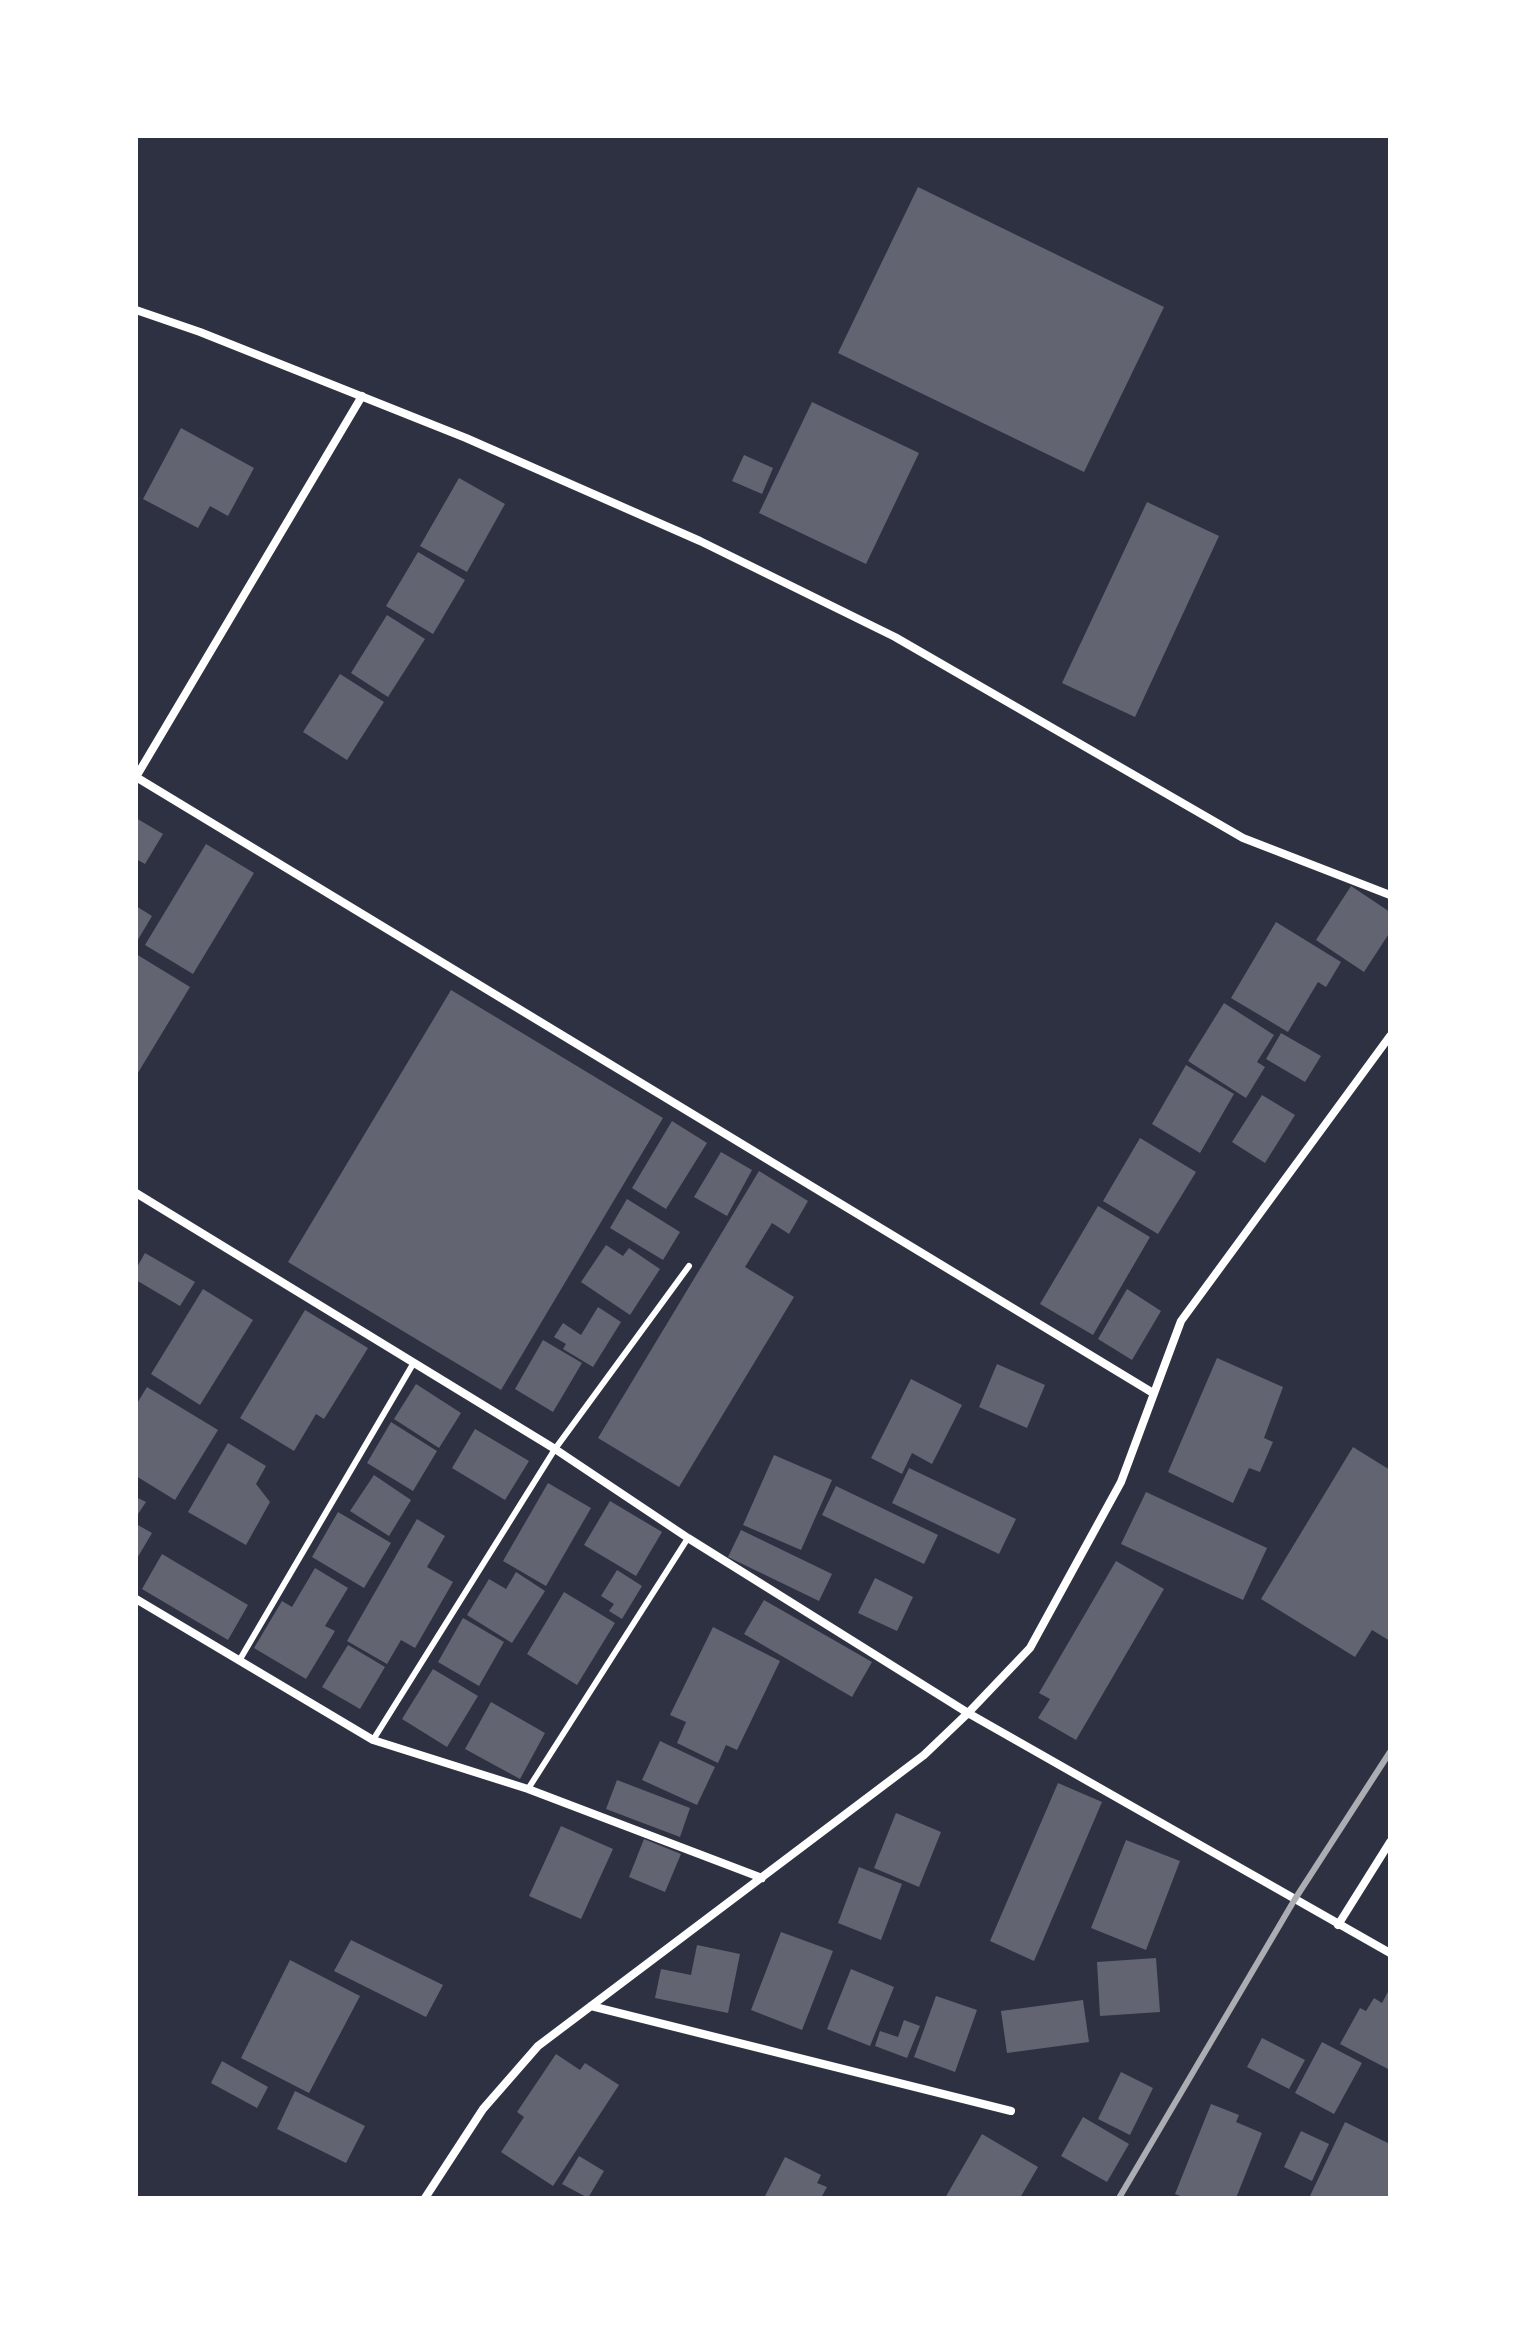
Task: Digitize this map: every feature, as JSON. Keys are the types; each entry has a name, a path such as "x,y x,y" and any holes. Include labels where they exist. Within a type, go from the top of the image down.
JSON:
{"street":[{"path":"136,310 200,332 466,438 700,541 895,637 1243,838 1390,895"},
{"path":"362,396 136,777 1153,1393"},
{"path":"425,2198 483,2109 538,2046 924,1755 1030,1648 1121,1482 1181,1321 1390,1036"},
{"path":"136,1193 555,1449 688,1538 968,1713 1390,1953"},
{"path":"136,1599 373,1740 528,1789 762,1878"},
{"path":"1338,1925 1390,1842"},
{"path":"591,2006 1011,2111"}],"lane":[{"path":"373,1740 555,1449 689,1266"},
{"path":"239,1661 413,1364"},
{"path":"528,1789 688,1538"}],"building":[{"path":"918,187 1164,307 1084,472 838,353"},
{"path":"812,402 919,453 866,564 759,513"},
{"path":"181,428 254,468 228,516 210,506 198,528 143,499"},
{"path":"744,455 773,468 762,494 732,481"},
{"path":"459,478 505,504 467,572 420,546"},
{"path":"1147,502 1219,536 1135,717 1062,683"},
{"path":"418,552 465,580 433,634 386,606"},
{"path":"387,615 425,639 388,697 351,673"},
{"path":"340,674 384,702 347,760 303,732"},
{"path":"136,818 163,834 145,864 136,859"},
{"path":"206,844 254,873 193,974 145,945"},
{"path":"1351,886 1390,912 1390,932 1364,972 1316,940"},
{"path":"136,906 152,916 136,943"},
{"path":"1276,922 1341,962 1326,987 1318,982 1288,1032 1231,998"},
{"path":"136,954 190,987 136,1076"},
{"path":"451,990 663,1118 501,1390 288,1262"},
{"path":"1224,1003 1274,1035 1257,1062 1265,1067 1246,1098 1188,1061"},
{"path":"1281,1033 1321,1056 1305,1082 1266,1059"},
{"path":"1186,1065 1234,1094 1200,1153 1152,1124"},
{"path":"1262,1095 1295,1115 1265,1163 1232,1142"},
{"path":"672,1121 707,1143 666,1209 632,1188"},
{"path":"1140,1138 1196,1172 1158,1234 1103,1201"},
{"path":"721,1152 752,1170 727,1216 694,1197"},
{"path":"759,1171 808,1201 789,1234 772,1223 745,1267 794,1297 679,1487 598,1438"},
{"path":"627,1199 680,1232 663,1260 610,1228"},
{"path":"1098,1206 1150,1237 1093,1335 1040,1304"},
{"path":"606,1245 623,1256 629,1248 660,1269 630,1315 581,1282"},
{"path":"145,1253 195,1282 180,1306 136,1280 136,1269"},
{"path":"203,1289 253,1320 200,1405 151,1374"},
{"path":"1127,1289 1161,1311 1132,1360 1098,1339"},
{"path":"598,1307 621,1322 593,1367 563,1349 566,1344 554,1337 563,1323 581,1335"},
{"path":"305,1310 368,1348 324,1419 316,1414 294,1451 240,1418"},
{"path":"543,1340 582,1363 553,1412 515,1389"},
{"path":"1217,1358 1283,1387 1264,1438 1273,1442 1260,1472 1249,1468 1233,1503 1168,1472"},
{"path":"997,1364 1045,1385 1027,1428 979,1407"},
{"path":"911,1379 962,1405 932,1464 912,1453 902,1474 871,1458"},
{"path":"416,1384 461,1413 439,1448 394,1419"},
{"path":"147,1387 218,1430 175,1500 136,1476 136,1405"},
{"path":"391,1422 437,1451 413,1491 367,1463"},
{"path":"475,1429 529,1461 505,1500 452,1468"},
{"path":"228,1443 266,1466 256,1484 270,1502 246,1545 188,1512"},
{"path":"1353,1447 1390,1470 1390,1641 1372,1630 1355,1657 1261,1599"},
{"path":"774,1455 832,1480 801,1550 743,1525"},
{"path":"909,1468 1016,1519 999,1554 892,1503"},
{"path":"374,1475 411,1500 389,1536 350,1511"},
{"path":"548,1483 591,1508 546,1586 503,1561"},
{"path":"836,1486 938,1535 924,1564 822,1515"},
{"path":"1146,1492 1267,1548 1243,1600 1121,1544"},
{"path":"136,1497 146,1502 136,1517"},
{"path":"610,1501 662,1532 636,1576 584,1545"},
{"path":"338,1512 391,1543 364,1588 312,1557"},
{"path":"417,1519 445,1536 427,1567 453,1582 415,1648 401,1640 387,1664 347,1641"},
{"path":"136,1524 152,1533 136,1560"},
{"path":"741,1530 832,1574 819,1601 728,1557"},
{"path":"162,1554 248,1605 228,1640 142,1589"},
{"path":"1116,1561 1164,1589 1076,1740 1038,1718 1050,1699 1039,1693"},
{"path":"315,1568 348,1588 325,1626 335,1631 306,1679 254,1648 282,1601 292,1607"},
{"path":"617,1570 642,1586 622,1619 609,1611 614,1604 601,1596"},
{"path":"516,1572 545,1591 512,1643 467,1615 489,1579 506,1589"},
{"path":"875,1578 913,1597 897,1631 858,1613"},
{"path":"564,1592 615,1623 577,1685 527,1654"},
{"path":"764,1600 872,1662 852,1697 744,1634"},
{"path":"463,1618 504,1642 479,1686 438,1662"},
{"path":"713,1627 780,1661 737,1750 726,1745 718,1763 677,1743 686,1722 670,1715"},
{"path":"348,1645 385,1667 360,1709 322,1687"},
{"path":"433,1669 478,1696 447,1747 402,1719"},
{"path":"491,1702 545,1733 520,1779 465,1749"},
{"path":"660,1741 715,1767 697,1805 642,1780"},
{"path":"617,1780 690,1808 680,1837 606,1809"},
{"path":"1058,1783 1102,1802 1034,1961 990,1941"},
{"path":"896,1813 941,1832 919,1887 874,1868"},
{"path":"561,1826 613,1849 581,1919 529,1896"},
{"path":"644,1839 681,1854 665,1892 629,1877"},
{"path":"1126,1840 1180,1861 1146,1950 1091,1928"},
{"path":"859,1867 902,1884 881,1940 838,1923"},
{"path":"781,1932 833,1951 802,2030 751,2010"},
{"path":"351,1940 443,1985 426,2017 334,1971"},
{"path":"697,1945 740,1954 728,2013 655,1998 661,1969 691,1975"},
{"path":"1156,1958 1160,2012 1100,2016 1097,1962"},
{"path":"290,1960 360,1996 309,2093 241,2058"},
{"path":"851,1969 894,1987 870,2046 827,2029"},
{"path":"1390,1988 1390,2070 1340,2044 1360,2008 1366,2011 1374,1998 1382,2003"},
{"path":"936,1996 977,2010 955,2072 914,2057"},
{"path":"1083,2000 1089,2042 1007,2053 1001,2011"},
{"path":"904,2020 920,2026 907,2058 875,2046 880,2031 898,2037"},
{"path":"1262,2038 1305,2060 1289,2089 1247,2067"},
{"path":"1322,2042 1362,2063 1334,2114 1295,2093"},
{"path":"556,2054 580,2070 585,2063 619,2085 553,2186 501,2152 524,2117 517,2112"},
{"path":"222,2061 268,2087 257,2108 211,2083"},
{"path":"1121,2072 1153,2088 1130,2135 1098,2119"},
{"path":"295,2091 365,2126 346,2163 277,2129"},
{"path":"1211,2104 1239,2115 1236,2122 1262,2133 1236,2198 1185,2198 1175,2194"},
{"path":"1083,2117 1129,2144 1107,2182 1061,2156"},
{"path":"1345,2122 1390,2144 1390,2198 1309,2198"},
{"path":"1301,2131 1329,2144 1312,2181 1284,2167"},
{"path":"982,2134 1038,2167 1020,2198 945,2198"},
{"path":"579,2156 604,2171 588,2198 562,2184"},
{"path":"785,2157 821,2175 817,2183 827,2187 821,2198 764,2198"}],"railway":[{"path":"1119,2198 1295,1899 1390,1752"}]}
